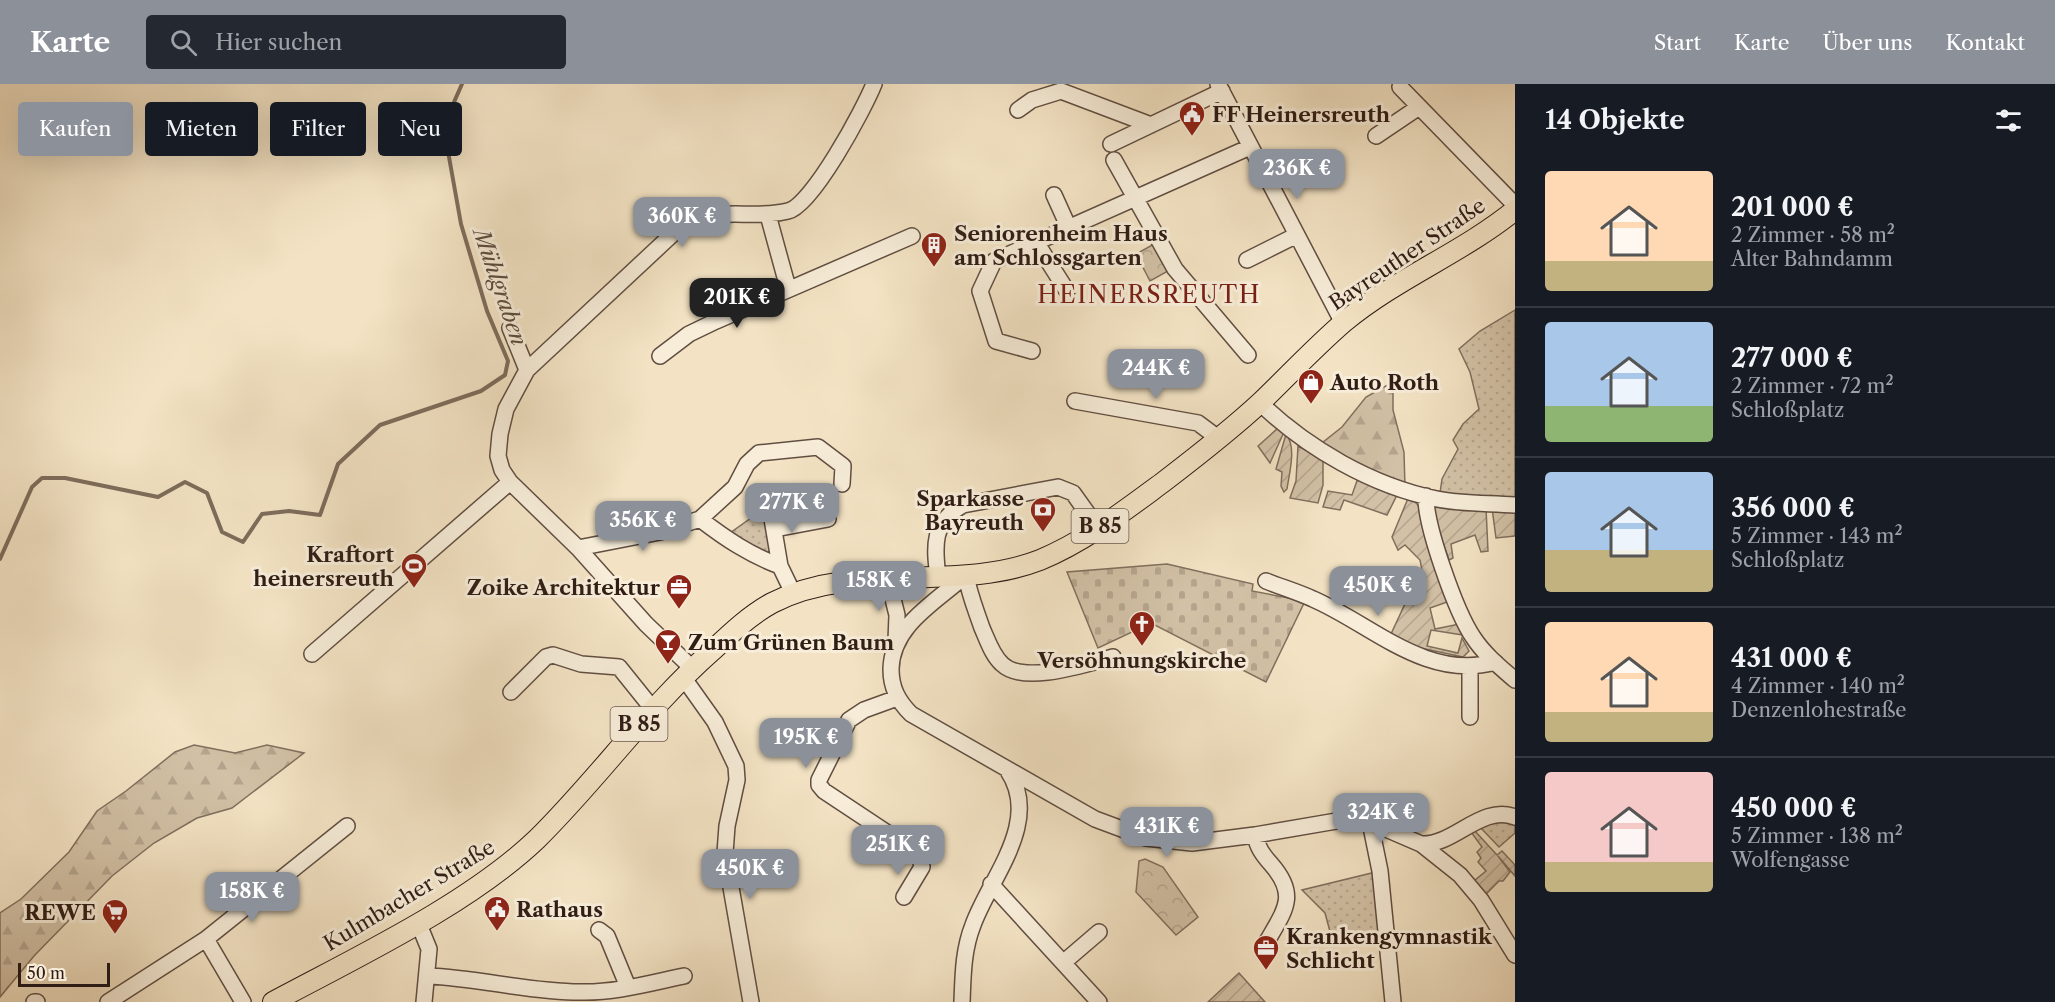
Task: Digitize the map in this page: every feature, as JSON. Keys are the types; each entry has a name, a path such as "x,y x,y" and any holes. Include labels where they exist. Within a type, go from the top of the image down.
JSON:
{"main road":[{"name":"Bayreuther Straße","path":"794,594 831,585 1004,571 1060,551 1138,501 1218,438 1260,403 1343,323 1392,289 1464,247 1515,210"},
{"name":"Kulmbacher Straße","path":"273,1002 418,922 521,854 555,820 652,708 688,673 757,613 794,594"}],"street":[{"path":"751,1002 725,853 727,826 737,780 736,766 688,673 578,548 510,482 502,470 498,456 500,434 506,409 527,370 677,230 705,216 768,215 792,211 818,186 874,84"},
{"path":"1400,87 1515,205"},
{"path":"1112,144 1220,88 1343,323"},
{"path":"1018,110 1048,93 1060,91 1151,125"},
{"path":"1376,136 1419,107"},
{"path":"1032,351 996,341 980,291 994,261 1068,226 1250,147"},
{"path":"1114,160 1175,269 1248,355"},
{"path":"1054,195 1068,226"},
{"path":"768,215 788,288"},
{"path":"1247,260 1297,235"},
{"path":"660,356 689,334 788,288 912,236"},
{"path":"1036,242 1068,291"},
{"path":"510,328 527,370"},
{"path":"1075,401 1198,423 1218,438"},
{"path":"1260,403 1286,425 1341,461 1388,484 1446,501 1515,505"},
{"path":"578,548 660,532 700,519 735,487 747,464 759,453 818,447 843,466 842,484"},
{"path":"312,654 510,482"},
{"path":"938,577 935,536 941,523 951,511 963,505 1058,487 1073,493 1098,528"},
{"path":"1426,496 1428,516 1467,627 1477,643 1515,680"},
{"path":"770,507 780,566 794,594"},
{"path":"700,519 737,547 765,562 780,566"},
{"path":"775,529 828,519"},
{"path":"896,642 910,624 966,575"},
{"path":"966,575 970,596 985,634 996,656 1009,669 1030,674 1113,657"},
{"path":"888,579 897,615 891,676 897,698 912,714 1095,819 1131,834 1163,841 1192,843 1354,818 1370,822 1421,844 1472,888 1515,955"},
{"path":"1266,581 1313,598 1425,658 1470,666 1495,662"},
{"path":"512,692 546,657 554,655 581,664 619,667 652,708"},
{"path":"1470,666 1470,717"},
{"path":"897,698 864,710 849,720 819,780 819,785 824,791 919,854 922,867 904,897"},
{"path":"962,1002 964,964 969,936 991,884 1009,852 1017,824 1017,788 1008,771"},
{"path":"1421,844 1437,843 1489,816 1515,817"},
{"path":"1370,822 1380,870 1393,1002"},
{"path":"108,1002 206,939 347,826"},
{"path":"1255,835 1258,847 1280,875 1288,892 1285,908 1265,945"},
{"path":"991,884 1099,1002"},
{"path":"418,922 427,940 428,976 424,1002"},
{"path":"599,930 607,936 628,987"},
{"path":"1064,962 1099,932"},
{"path":"206,939 243,1002"},
{"path":"428,976 581,993 684,976"}],"green space":[{"path":"1154,244 1168,271 1150,281 1136,254"},
{"path":"1515,310 1515,503 1440,493 1442,479 1458,449 1453,440 1463,424 1479,409 1470,372 1459,349 1480,331"},
{"path":"1393,382 1393,410 1404,452 1405,487 1358,466 1322,443 1342,427 1366,397"},
{"path":"1277,429 1284,432 1270,463 1258,446"},
{"path":"1286,434 1292,453 1287,489 1284,492 1281,486 1282,472 1276,469"},
{"path":"1298,446 1323,459 1323,485 1318,503 1290,498 1296,481"},
{"path":"1358,478 1397,495 1387,515 1344,500 1340,510 1323,507 1328,491 1352,495"},
{"path":"1409,496 1418,505 1450,601 1430,608 1435,629 1459,624 1463,635 1431,630 1427,646 1458,653 1462,638 1469,651 1463,657 1416,647 1391,634 1411,591 1424,580 1420,560 1405,545 1398,550 1392,537"},
{"path":"1434,503 1486,508 1488,551 1481,552 1475,535 1451,544 1453,558 1449,560 1435,519"},
{"path":"1492,508 1515,509 1515,536 1496,538"},
{"path":"761,511 765,511 771,557 730,533"},
{"path":"1167,564 1253,584 1252,591 1305,601 1266,682 1151,623 1098,648 1067,572"},
{"path":"194,745 235,753 267,745 304,753 232,808 197,818 154,843 112,876 34,956 0,997 0,913 21,899 69,852 97,811 175,752"},
{"path":"1492,820 1515,822 1515,833 1499,847 1479,826"},
{"path":"1474,830 1497,855 1502,851 1515,865 1515,876 1498,856 1510,872 1503,881 1499,881 1484,896 1474,881 1486,871 1478,862 1481,858 1477,852 1482,847 1471,832"},
{"path":"1145,859 1163,867 1198,917 1176,935 1136,892 1139,861"},
{"path":"1380,871 1386,930 1332,939 1325,913 1302,890"},
{"path":"1239,973 1265,1002 1208,1002"}],"waterway":[{"name":"Mühlgraben","path":"0,559 32,487 42,478 65,478 158,497 185,482 207,493 222,532 243,542 262,514 289,511 320,515 338,464 380,425 481,391 505,375 508,361 487,311 461,224 449,157 447,118 462,84"}],"place":[{"name":"FF Heinersreuth","path":"1192,137"},
{"name":"Seniorenheim Haus am Schlossgarten","path":"934,268"},
{"name":"Auto Roth","path":"1311,405"},
{"name":"Sparkasse Bayreuth","path":"1043,533"},
{"name":"Kraftort heinersreuth","path":"414,589"},
{"name":"Zoike Architektur","path":"679,610"},
{"name":"Versöhnungskirche","path":"1142,647"},
{"name":"Zum Grünen Baum","path":"668,665"},
{"name":"Rathaus","path":"497,932"},
{"name":"REWE","path":"115,935"},
{"name":"Krankengymnastik Schlicht","path":"1266,971"}],"district":[{"name":"HEINERSREUTH","path":"1149,294"}]}
